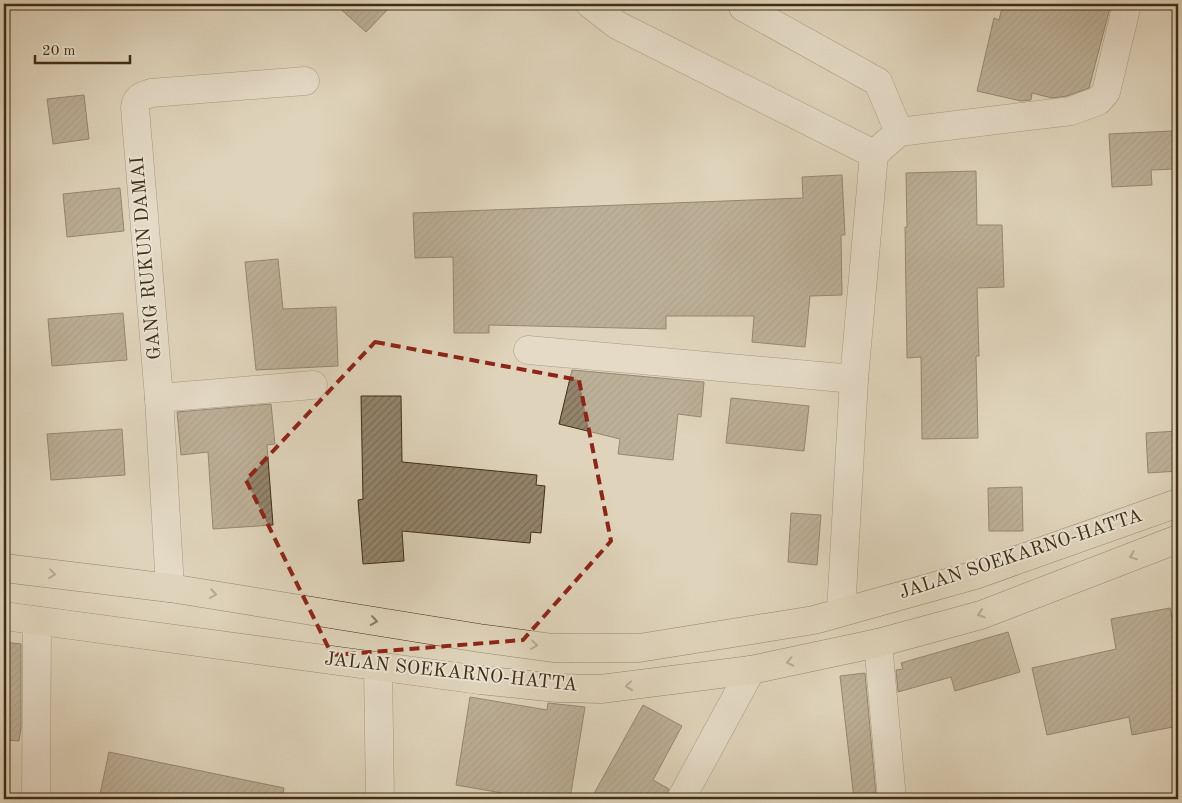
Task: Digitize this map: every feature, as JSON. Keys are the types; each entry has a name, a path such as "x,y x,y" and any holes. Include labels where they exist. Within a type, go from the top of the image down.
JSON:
{"main road":[{"name":"JALAN SOEKARNO-HATTA","path":"4,568 170,588 478,638 553,648 639,648 814,620 975,575 1178,503"},
{"name":"JALAN SOEKARNO-HATTA","path":"4,616 480,680 557,688 601,689 751,670 878,643 981,615 1178,539"},
{"path":"814,620 817,656"}],"street":[{"path":"590,4 623,14 874,154"},
{"path":"841,612 854,379 874,154 899,132 1071,111 1098,102 1106,92 1126,4"},
{"path":"743,7 878,82 899,132"},
{"name":"GANG RUKUN DAMAI","path":"170,588 159,398 136,102 139,97 151,93 305,81"},
{"path":"528,350 854,379"},
{"path":"159,398 313,385"},
{"path":"36,799 37,621"},
{"path":"878,643 892,799"},
{"path":"378,667 380,799"},
{"path":"681,799 751,670"}],"highlighted area":[{"path":"375,342 579,380 611,541 523,640 332,655 246,480"}],"building":[{"path":"335,4 393,4 366,32"},
{"path":"1003,4 1111,4 1089,88 1067,96 1052,98 1032,93 1031,100 1021,101 977,91 994,18 999,20"},
{"path":"84,95 89,139 53,144 47,99"},
{"path":"1172,131 1174,169 1151,170 1152,185 1112,187 1109,134"},
{"path":"976,171 977,225 1002,225 1004,287 977,288 979,356 976,356 978,438 922,439 921,357 907,358 906,173"},
{"path":"842,175 845,235 841,235 842,295 810,296 805,347 752,342 754,316 666,316 666,329 489,325 489,333 454,333 453,257 415,258 413,213 803,198 802,177"},
{"path":"120,188 124,231 67,237 63,194"},
{"path":"278,259 283,309 336,307 338,366 256,370 245,262"},
{"path":"123,313 127,360 52,366 48,319"},
{"path":"572,370 704,382 701,417 678,414 673,460 618,454 620,439 559,424"},
{"path":"361,396 401,396 402,462 537,475 536,485 545,486 541,533 531,532 530,543 402,531 404,561 363,564 358,500 363,499"},
{"path":"731,398 809,406 804,451 726,443"},
{"path":"271,404 275,444 267,445 273,525 213,529 208,452 181,455 177,412"},
{"path":"122,429 125,475 51,480 47,434"},
{"path":"1177,431 1178,471 1148,473 1146,433"},
{"path":"1022,487 1023,531 989,531 988,488"},
{"path":"791,513 821,515 817,565 788,562"},
{"path":"1170,608 1178,650 1178,726 1132,735 1129,717 1047,735 1032,668 1116,649 1111,619"},
{"path":"1008,632 1020,672 955,691 951,677 898,692 896,670 903,669 901,663"},
{"path":"4,642 21,644 21,728 19,741 4,740"},
{"path":"865,673 876,795 854,799 840,676"},
{"path":"470,697 547,710 548,703 585,707 570,799 501,799 502,793 456,785"},
{"path":"643,705 682,726 653,780 669,789 665,799 591,799"},
{"path":"109,752 284,788 282,799 99,799"}]}
